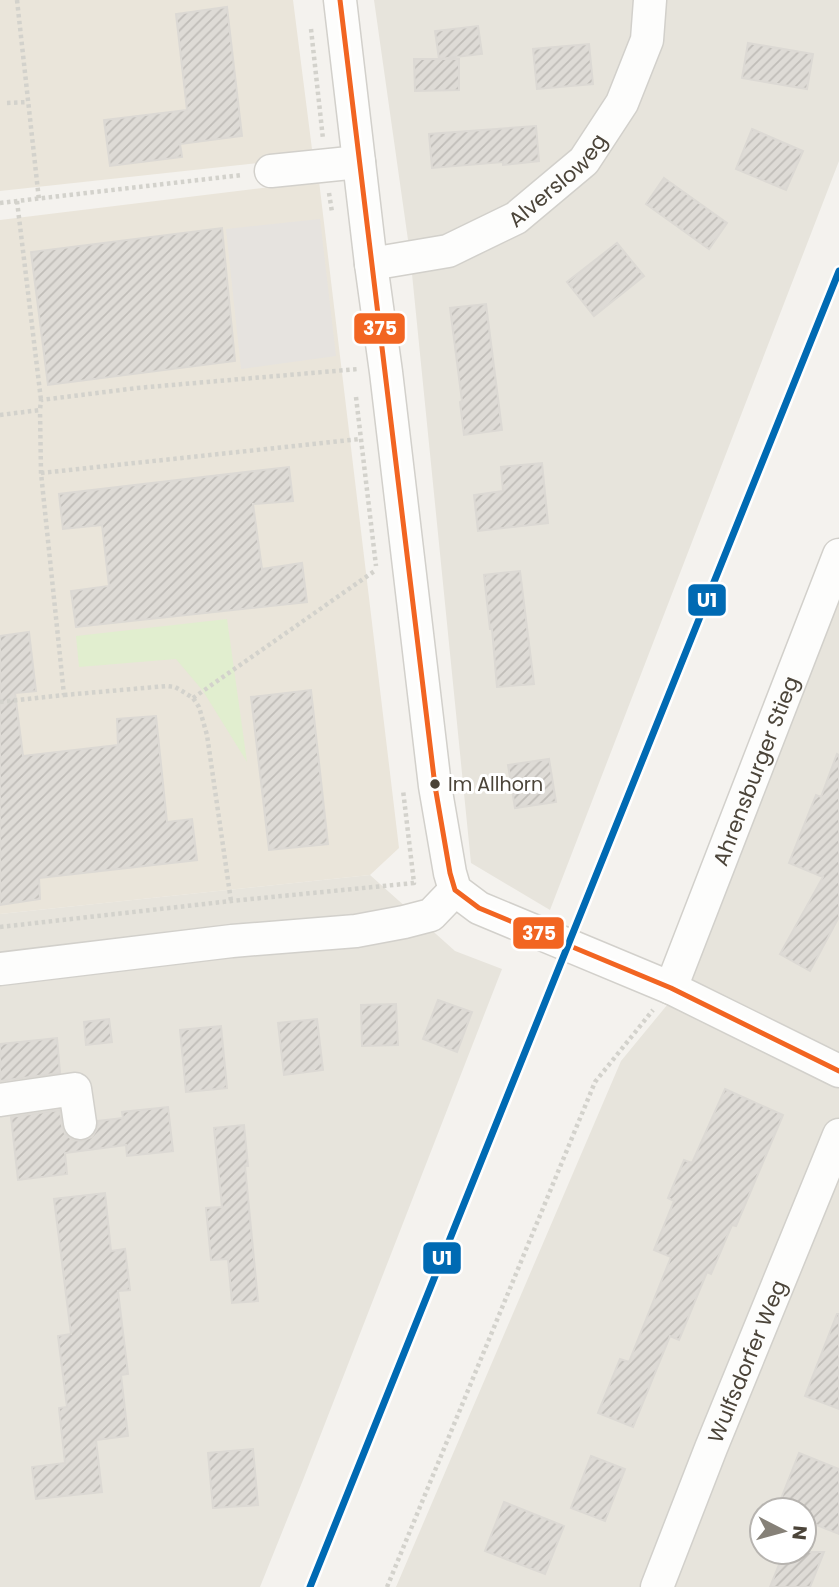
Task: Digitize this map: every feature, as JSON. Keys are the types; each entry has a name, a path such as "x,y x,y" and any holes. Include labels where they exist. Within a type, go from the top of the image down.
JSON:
{"street":[{"path":"340,0 435,786 455,890 480,908 671,988 839,1071"},
{"name":"Alversloweg","path":"371,264 448,251 516,218 584,161 622,103 647,40 650,0"},
{"path":"271,171 359,162"},
{"name":"Ahrensburger Stieg","path":"671,988 839,555"},
{"path":"0,969 232,941 356,931 431,915 455,890"},
{"path":"0,1100 75,1090 80,1123"},
{"name":"Wulfsdorfer Weg","path":"657,1587 839,1135"}],"path":[{"path":"17,0 39,200"},
{"path":"310,28 333,220"},
{"path":"7,103 28,102"},
{"path":"0,203 271,171"},
{"path":"17,201 41,400 41,473 64,695"},
{"path":"41,400 137,388 354,369 386,372"},
{"path":"354,369 355,381"},
{"path":"356,394 378,583"},
{"path":"0,415 40,410"},
{"path":"41,473 360,439"},
{"path":"192,698 376,569"},
{"path":"0,702 167,686 175,687 192,698 199,706 207,735 230,901"},
{"path":"0,927 414,883 402,788"},
{"path":"387,1587 595,1082 671,988"}],"shaded area":[{"path":"0,0 293,0 313,157 0,191"},
{"path":"374,0 839,0 839,161 550,910 471,863 410,254"},
{"path":"319,181 399,848 370,875 0,914 0,220"},
{"path":"320,219 336,356 241,369 226,229"},
{"path":"839,601 839,1587 396,1587 621,1061 686,982"},
{"path":"370,875 455,951 502,969 260,1587 0,1587 0,914"}],"green space":[{"path":"227,619 247,762 203,691 176,659 79,667 76,636"}],"building":[{"path":"227,7 242,136 180,144 182,157 110,166 104,120 187,110 176,14"},
{"path":"478,26 482,54 439,59 435,31"},
{"path":"748,43 813,54 807,89 742,78"},
{"path":"589,44 593,84 537,89 533,49"},
{"path":"414,59 459,59 459,90 415,91"},
{"path":"536,126 539,161 432,168 429,134"},
{"path":"752,129 803,151 786,190 736,169"},
{"path":"664,178 727,223 709,249 646,204"},
{"path":"222,228 235,361 48,385 31,252"},
{"path":"617,243 644,276 594,316 567,282"},
{"path":"486,304 502,430 464,435 450,308"},
{"path":"542,463 548,523 478,531 474,495 503,491 501,467"},
{"path":"289,467 293,501 253,504 262,569 302,563 307,602 76,627 71,591 109,586 102,525 63,529 59,494"},
{"path":"520,571 534,684 497,687 484,575"},
{"path":"29,632 36,691 15,693 23,756 118,745 117,719 156,716 167,822 192,819 197,860 39,878 40,899 0,905 0,636"},
{"path":"311,690 328,844 269,850 251,697"},
{"path":"837,754 839,917 810,971 780,954 823,877 789,863 816,795 821,797"},
{"path":"549,759 556,802 515,808 508,765"},
{"path":"438,1000 472,1012 457,1052 423,1039"},
{"path":"396,1004 398,1045 362,1046 361,1005"},
{"path":"109,1019 112,1042 86,1045 84,1022"},
{"path":"317,1019 323,1070 284,1075 278,1023"},
{"path":"221,1026 227,1088 186,1092 180,1030"},
{"path":"57,1038 60,1073 0,1081 0,1044"},
{"path":"725,1089 783,1115 736,1226 732,1225 711,1274 707,1272 679,1340 670,1336 633,1427 598,1413 620,1359 629,1362 671,1257 654,1250 674,1201 668,1198 684,1160 692,1163"},
{"path":"168,1107 173,1151 127,1156 126,1145 65,1153 67,1174 18,1180 11,1117 60,1110 65,1134 73,1140 82,1141 92,1137 98,1121 123,1118 122,1112"},
{"path":"244,1125 248,1166 245,1166 258,1301 232,1303 228,1259 211,1260 206,1208 222,1207 214,1128"},
{"path":"105,1193 111,1251 125,1249 130,1290 118,1291 128,1374 121,1375 128,1436 96,1440 102,1492 36,1499 32,1467 65,1463 59,1408 67,1407 58,1336 71,1334 54,1199"},
{"path":"839,1314 839,1409 805,1396"},
{"path":"253,1449 258,1505 213,1508 208,1453"},
{"path":"799,1453 839,1469 839,1534 818,1526 818,1496 782,1496"},
{"path":"591,1456 625,1469 605,1521 571,1508"},
{"path":"504,1502 564,1526 545,1574 485,1551"},
{"path":"818,1552 824,1552 810,1587 770,1587 778,1566 818,1566"}],"transit line":[{"name":"375","path":"340,0 435,786 455,890 479,908 671,988 839,1071"},
{"name":"U1","path":"310,1587 839,271"}],"place":[{"name":"Im Allhorn","path":"435,784"}]}
